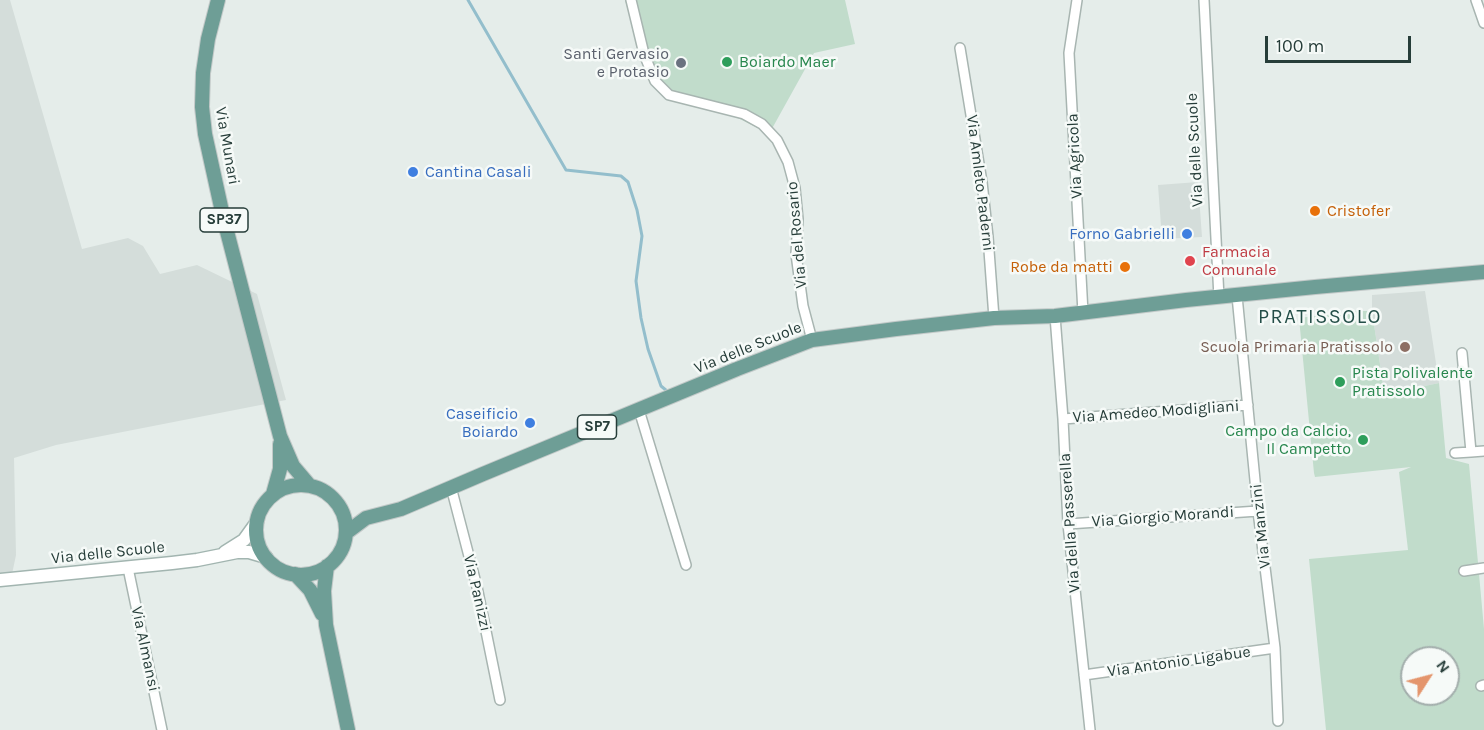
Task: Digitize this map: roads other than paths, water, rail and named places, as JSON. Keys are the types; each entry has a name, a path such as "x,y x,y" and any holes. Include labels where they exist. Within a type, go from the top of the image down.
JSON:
{"main road":[{"name":"Via Munari","path":"218,0 208,39 203,73 202,106 205,134 223,216 279,436 293,466 309,486"},
{"name":"Via delle Scuole","path":"346,533 366,518 401,509 812,340 994,318 1055,316 1484,272"},
{"name":"Via Munari","path":"273,495 280,469 279,436"},
{"path":"294,485 309,486 324,491 338,505 344,518 346,533 340,553 327,566 316,572 295,574 278,568 266,557 257,539 257,522 262,507 273,495 294,485"},
{"name":"Via delle Scuole","path":"338,505 354,512 382,513"},
{"name":"Via delle Scuole","path":"219,555 244,540 257,522"},
{"name":"Via delle Scuole","path":"0,580 197,560 237,552 249,552 266,557"},
{"path":"327,566 324,591 327,624 348,730"},
{"path":"295,574 310,590 327,624"}],"street":[{"name":"Via del Rosario","path":"631,0 644,54 655,81 669,95 744,114 762,124 777,140 788,162 795,188 798,219 796,254 803,306 812,340"},
{"name":"Via Agricola","path":"1077,0 1069,53 1083,313"},
{"name":"Via delle Scuole","path":"1204,0 1219,298"},
{"path":"1476,0 1484,23"},
{"name":"Via Amleto Paderni","path":"960,48 982,182 994,318"},
{"name":"Via Manzini","path":"1237,296 1258,511 1275,648 1278,721"},
{"name":"Via della Passerella","path":"1055,316 1068,524 1090,730"},
{"path":"1462,352 1471,452"},
{"name":"Via Amedeo Modigliani","path":"1063,419 1248,405"},
{"path":"639,410 686,565"},
{"path":"1455,453 1484,451"},
{"name":"Via Panizzi","path":"451,487 477,587 500,700"},
{"name":"Via Giorgio Morandi","path":"1068,524 1258,511"},
{"name":"Via Almansi","path":"128,568 162,730"},
{"path":"1464,571 1484,568"},
{"name":"Via Antonio Ligabue","path":"1084,675 1275,648"}],"waterway":[{"path":"468,0 566,170 621,176 628,182 642,236 636,281 641,318 648,349 661,386 667,391"}],"place":[{"name":"Boiardo Maer","path":"727,62"},
{"name":"Santi Gervasio e Protasio","path":"681,63"},
{"name":"Cantina Casali","path":"413,172"},
{"name":"Cristofer","path":"1315,211"},
{"name":"Forno Gabrielli","path":"1187,234"},
{"name":"Farmacia Comunale","path":"1190,261"},
{"name":"Robe da matti","path":"1125,267"},
{"name":"Scuola Primaria Pratissolo","path":"1405,347"},
{"name":"Pista Polivalente Pratissolo","path":"1340,382"},
{"name":"Caseificio Boiardo","path":"530,423"},
{"name":"Campo da Calcio, Il Campetto","path":"1363,440"}],"district":[{"name":"PRATISSOLO","path":"1320,317"}]}
